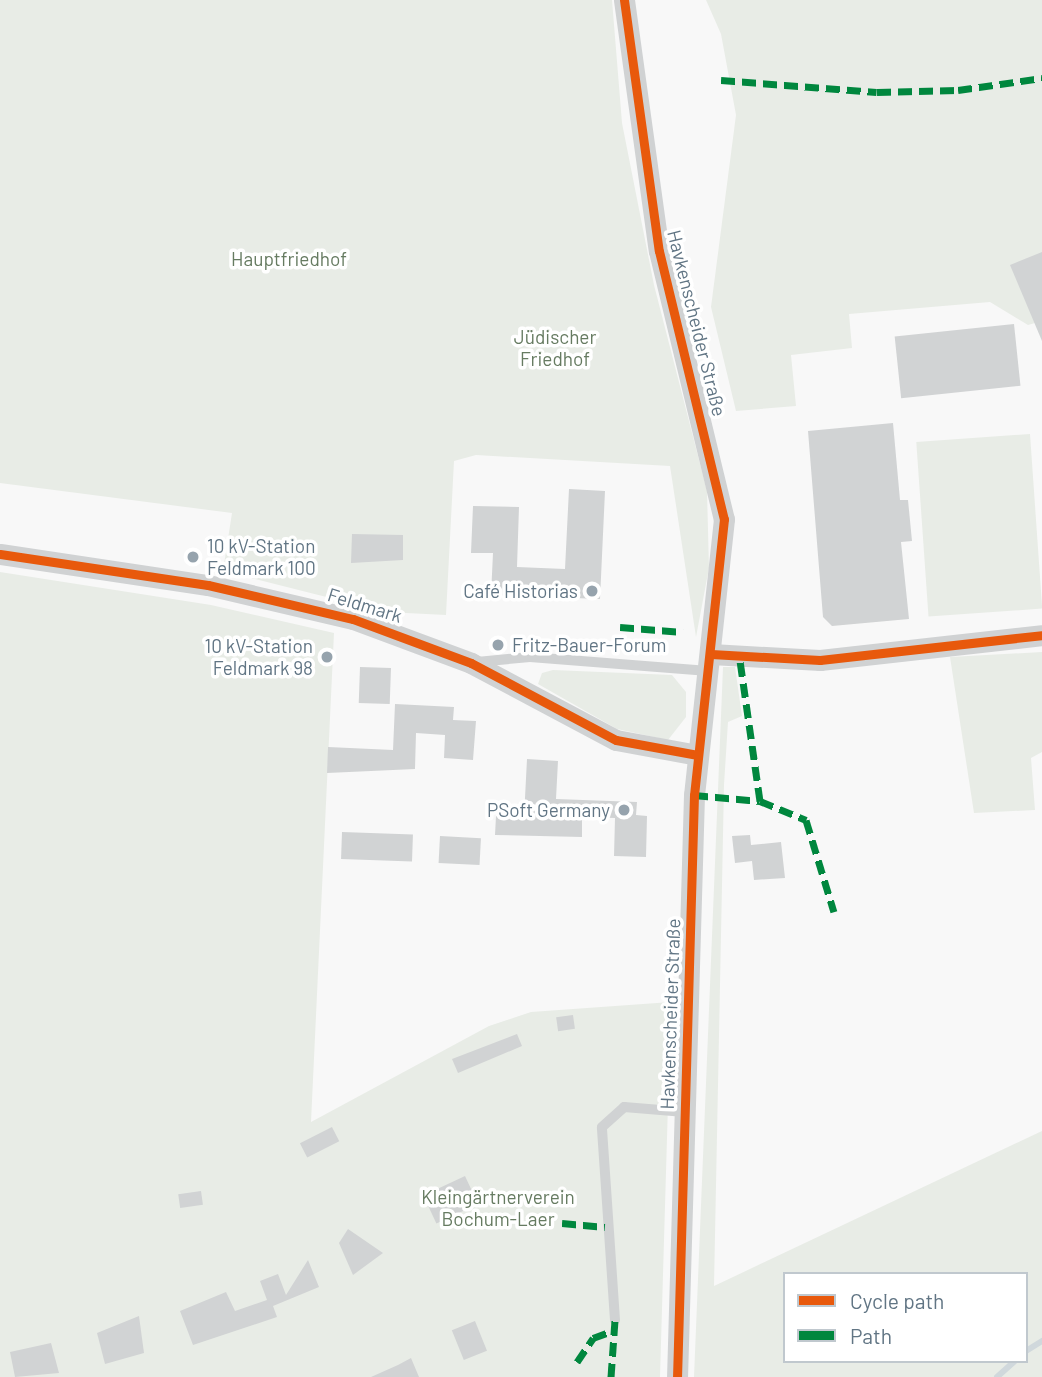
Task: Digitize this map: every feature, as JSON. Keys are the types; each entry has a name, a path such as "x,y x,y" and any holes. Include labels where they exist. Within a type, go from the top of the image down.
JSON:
{"street":[{"name":"Havkenscheider Straße","path":"624,0 624,35 659,251 721,492 724,560 698,755 677,1377"},
{"name":"Feldmark","path":"0,554 306,605 471,663 616,740 698,755"},
{"path":"710,662 820,660 1042,635"}],"lane":[{"name":"Feldmark","path":"471,663 530,657 710,662"},
{"path":"615,1320 602,1127 624,1107 685,1112"}],"green space":[{"name":"Hauptfriedhof","path":"0,0 612,0 622,123 654,285 707,491 709,568 696,637 670,466 476,455 454,461 446,615 386,612 223,571 232,513 0,483"},
{"path":"706,0 1042,0 1042,321 1028,325 990,302 849,314 852,348 791,355 796,406 736,411 711,307 736,115 721,34"},
{"path":"1030,434 1042,609 928,617 916,442"},
{"name":"Kleingärtnerverein Bochum-Laer","path":"0,572 211,605 334,633 311,1122 489,1026 531,1012 671,1002 660,1377 0,1377"},
{"path":"1042,652 1042,752 1031,758 1035,810 974,813 950,657"},
{"path":"723,667 735,667 742,716 728,722 724,785 714,1286 1042,1131 1042,1377 694,1377"},
{"path":"553,670 672,675 686,692 686,717 668,740 617,729 538,684 542,673"}],"building":[{"path":"1042,252 1042,341 1010,265"},
{"path":"1014,324 1020,386 901,398 895,337"},
{"path":"893,423 900,500 908,500 912,541 901,542 909,619 832,626 823,617 808,431"},
{"path":"569,489 605,491 600,599 491,595 493,553 471,553 473,506 519,507 517,567 565,569"},
{"path":"352,534 403,535 403,560 351,563"},
{"path":"360,667 391,668 390,704 359,703"},
{"path":"395,704 454,707 453,720 476,721 473,760 444,758 445,735 416,733 415,769 327,773 328,747 393,750"},
{"path":"527,759 558,761 556,799 637,802 636,815 647,816 646,857 614,856 615,818 582,817 582,837 495,835 496,816 524,817"},
{"path":"342,832 413,834 412,861 341,859"},
{"path":"750,835 751,845 781,842 785,878 754,880 752,861 735,863 732,836"},
{"path":"440,836 481,838 480,865 439,863"},
{"path":"573,1015 575,1029 558,1031 556,1017"},
{"path":"517,1034 522,1046 458,1073 452,1059"},
{"path":"332,1127 339,1141 307,1158 300,1143"},
{"path":"465,1176 478,1204 436,1224 423,1195"},
{"path":"201,1191 203,1205 180,1208 178,1194"},
{"path":"348,1229 383,1253 353,1275 339,1243"},
{"path":"308,1260 319,1287 273,1306 277,1317 193,1345 180,1311 226,1292 235,1311 267,1300 260,1281 278,1274 286,1295"},
{"path":"139,1316 144,1353 105,1364 97,1333"},
{"path":"475,1321 487,1351 464,1360 452,1330"},
{"path":"51,1343 59,1373 15,1377 10,1352"},
{"path":"411,1358 419,1377 371,1377 398,1365"}],"waterway":[{"path":"1028,1350 1042,1341"},
{"path":"997,1377 1013,1363"}],"marked path":[{"path":"721,80 877,92 958,90 1042,78"},
{"path":"620,627 683,632"},
{"path":"694,795 760,801 739,654"},
{"path":"760,801 806,820 834,912"},
{"path":"562,1223 605,1227"},
{"path":"611,1377 615,1320"},
{"path":"577,1362 593,1338 615,1330"}],"cycle path":[{"path":"624,0 659,251 724,519 694,795 677,1377"},
{"path":"0,554 208,585 353,619 471,663 616,740 698,755"},
{"path":"711,654 820,660 1042,635"}],"place":[{"name":"10 kV-Station Feldmark 100","path":"193,557"},
{"name":"Café Historias","path":"592,591"},
{"name":"Fritz-Bauer-Forum","path":"498,645"},
{"name":"10 kV-Station Feldmark 98","path":"327,657"},
{"name":"PSoft Germany","path":"624,810"}],"park label":[{"name":"Jüdischer Friedhof","path":"555,348"}]}
